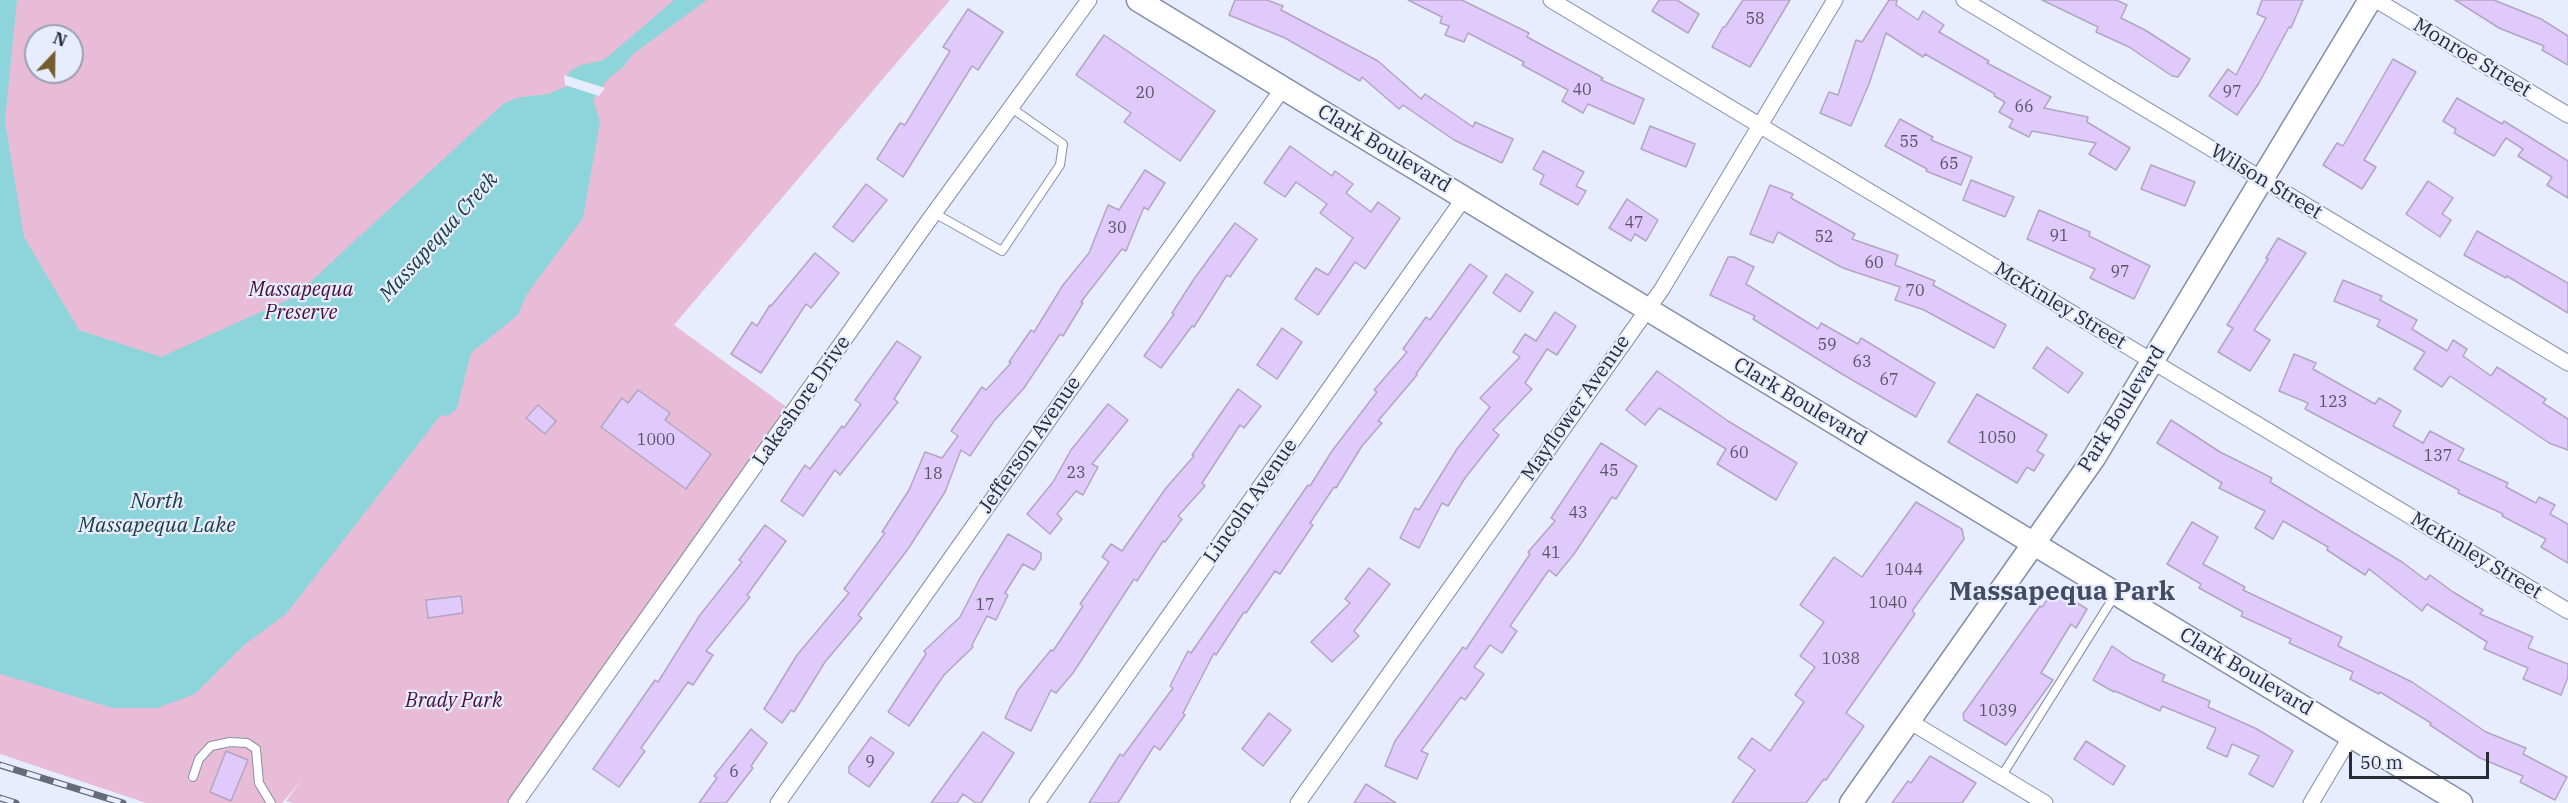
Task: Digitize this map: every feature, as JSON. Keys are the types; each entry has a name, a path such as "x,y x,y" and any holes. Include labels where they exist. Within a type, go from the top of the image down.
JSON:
{"street":[{"name":"Lakeshore Drive","path":"516,803 934,213 1089,0"},
{"name":"Clark Boulevard","path":"1138,0 2461,803"},
{"name":"McKinley Street","path":"1551,0 2568,611"},
{"name":"Mayflower Avenue","path":"1298,803 1662,289 1835,0"},
{"name":"Wilson Street","path":"1964,0 2568,363"},
{"name":"Park Boulevard","path":"1851,803 2094,458 2370,0"},
{"name":"Monroe Street","path":"2376,0 2568,115"},
{"name":"Jefferson Avenue","path":"778,803 1283,88"},
{"name":"Lincoln Avenue","path":"1037,803 1464,198"},
{"path":"1909,721 2045,803"},
{"path":"2311,803 2351,736"}],"lane":[{"path":"934,213 1002,251 1060,165 1063,144 1010,107"},
{"path":"2001,777 2116,594"},
{"path":"193,777 199,759 211,746 230,742 247,743 256,749 259,783 271,803"}],"green space":[{"name":"Massapequa Preserve","path":"0,0 950,0 674,325 788,408 508,803 293,803 286,801 301,781 282,803 146,803 0,754"}],"water":[{"name":"North Massapequa Lake","path":"0,0 17,0 5,121 24,237 79,330 161,357 294,297 503,104 516,98 548,94 568,86 567,76 570,71 581,65 604,60 674,0 707,0 633,54 623,67 608,79 596,95 593,100 600,122 583,218 527,294 518,315 471,353 457,408 450,415 440,416 286,614 244,645 195,694 157,708 113,708 0,674"}],"pier":[{"path":"564,75 605,88 599,96 565,85"}],"building":[{"path":"1235,0 1267,0 1283,6 1281,10 1378,61 1421,99 1425,94 1473,127 1475,122 1513,139 1502,163 1454,140 1403,105 1399,109 1362,77 1360,81 1285,38 1229,15"},
{"path":"1408,0 1462,0 1529,33 1527,37 1603,78 1601,80 1644,99 1634,124 1588,104 1583,113 1562,101 1568,90 1522,65 1524,62 1468,33 1464,42 1445,35 1449,26 1440,23 1442,17"},
{"path":"1659,0 1677,0 1699,14 1688,33 1652,11"},
{"path":"1743,0 1790,0 1750,67 1712,47 1723,27"},
{"path":"1889,0 1897,0 1896,5 1918,20 1923,11 1944,25 1939,32 1989,61 1987,63 2051,97 2044,108 2088,117 2087,122 2130,148 2116,170 2089,154 2096,143 2032,131 2029,137 2009,127 2013,120 1999,112 2005,102 1994,96 1995,94 1925,54 1923,57 1886,33 1869,84 1851,126 1820,113 1829,92 1838,95 1856,40 1862,42"},
{"path":"2042,0 2116,0 2127,5 2121,18 2145,30 2190,59 2178,77 2172,76 2129,47 2096,32 2098,27"},
{"path":"2262,0 2303,0 2291,28 2289,27 2259,83 2237,115 2209,96 2228,69 2236,75 2266,18 2257,14"},
{"path":"2455,0 2494,0 2541,19 2568,36 2568,65 2542,50 2544,46 2499,28"},
{"path":"968,9 1003,32 978,70 972,66 903,177 877,159 900,123 905,125 950,51 943,47"},
{"path":"1104,35 1215,111 1180,161 1124,122 1131,113 1076,75"},
{"path":"2393,59 2416,72 2364,160 2376,167 2362,189 2323,165 2337,143 2343,146"},
{"path":"2457,98 2502,124 2504,121 2568,161 2568,198 2547,185 2552,177 2518,156 2523,149 2506,138 2494,156 2454,133 2456,129 2443,121"},
{"path":"1900,119 1933,137 1931,140 1972,157 1961,185 1926,171 1927,169 1885,146"},
{"path":"1650,126 1695,144 1686,167 1641,149"},
{"path":"1290,146 1332,176 1335,171 1353,184 1346,193 1371,212 1378,202 1400,218 1365,269 1355,262 1318,315 1295,299 1316,268 1328,275 1353,238 1320,213 1327,204 1296,182 1285,197 1264,183"},
{"path":"1543,151 1584,172 1576,186 1586,191 1578,205 1540,184 1544,175 1533,169"},
{"path":"2151,165 2195,182 2185,206 2141,189"},
{"path":"1145,170 1165,183 1148,210 1144,207 1126,251 1122,249 1081,302 1083,303 1063,336 1060,334 1024,388 994,421 970,456 961,450 945,492 908,549 858,615 862,618 825,662 794,712 791,710 782,723 764,709 797,655 849,593 844,589 885,533 882,532 909,490 925,452 942,458 958,436 951,431 982,387 986,390 1011,363 1009,362 1031,330 1034,332 1063,285 1089,253 1108,205 1119,210"},
{"path":"1971,180 2014,197 2005,217 1963,200"},
{"path":"2428,181 2453,198 2442,214 2451,220 2440,237 2406,214"},
{"path":"866,184 887,200 853,242 833,227"},
{"path":"1770,185 1793,194 1791,198 1855,234 1852,239 1898,255 1895,265 1935,281 1933,285 2006,325 1994,348 1924,310 1895,300 1900,287 1843,268 1778,232 1773,243 1750,234"},
{"path":"1627,199 1658,220 1646,241 1635,234 1631,241 1609,228"},
{"path":"2039,210 2090,232 2089,236 2150,266 2134,299 2090,278 2095,269 2027,239"},
{"path":"1235,223 1257,239 1230,277 1227,275 1194,327 1192,326 1161,368 1144,356 1174,314 1172,313 1194,279"},
{"path":"2477,231 2568,283 2568,313 2507,276 2506,278 2464,255"},
{"path":"2278,238 2306,253 2254,330 2270,340 2250,371 2218,352 2233,328 2227,325 2268,259 2266,258"},
{"path":"815,253 839,273 811,308 806,304 761,373 731,354 752,322 757,326 770,305"},
{"path":"1728,257 1734,257 1754,267 1746,284 1818,329 1821,323 1858,344 1861,338 1935,383 1916,417 1753,319 1755,316 1710,295"},
{"path":"1470,264 1487,276 1417,375 1378,421 1382,423 1362,446 1336,488 1334,487 1310,523 1313,525 1280,574 1275,571 1246,613 1244,612 1216,655 1214,653 1183,713 1185,715 1160,750 1154,746 1118,803 1089,803 1120,754 1123,756 1173,688 1170,686 1188,651 1191,653 1308,485 1310,486 1332,451 1377,392 1374,390 1407,352 1403,349 1426,317 1430,320"},
{"path":"1506,274 1533,292 1520,312 1493,293"},
{"path":"2343,280 2382,296 2380,300 2417,320 2412,329 2447,351 2453,340 2467,349 2463,356 2491,376 2497,367 2546,399 2543,403 2568,419 2568,450 2549,443 2450,376 2442,387 2414,369 2425,352 2377,326 2380,320 2334,301"},
{"path":"1555,312 1576,326 1557,355 1547,349 1525,383 1532,389 1493,430 1499,435 1465,478 1448,506 1442,503 1419,548 1400,538 1415,508 1419,510 1457,449 1490,407 1480,398 1520,357 1513,352 1525,334 1536,341"},
{"path":"1282,328 1302,342 1277,379 1257,365"},
{"path":"897,341 921,357 894,399 898,402 840,475 835,470 803,516 781,501 805,465 810,469 842,426 844,428 861,404 855,400"},
{"path":"2047,347 2083,373 2068,393 2033,368"},
{"path":"2294,354 2316,363 2313,369 2375,404 2379,398 2401,411 2393,426 2423,443 2430,431 2464,449 2458,460 2508,483 2506,487 2536,503 2539,497 2555,505 2550,514 2568,524 2568,563 2541,547 2546,539 2502,516 2503,514 2458,493 2459,490 2305,409 2308,403 2279,391"},
{"path":"1657,371 1728,421 1797,463 1776,500 1717,464 1726,449 1659,408 1645,425 1626,410"},
{"path":"1238,389 1261,406 1244,428 1240,425 1202,483 1205,486 1178,516 1182,519 1165,542 1163,541 1137,581 1134,579 1073,673 1056,693 1051,690 1031,731 1005,718 1018,690 1051,650 1053,651 1083,606 1080,604 1109,562 1102,557 1111,544 1122,551 1166,488 1194,456 1192,455"},
{"path":"638,390 670,413 665,420 711,454 686,489 601,427 622,398 628,403"},
{"path":"1977,394 2047,435 2037,451 2044,455 2034,471 2027,467 2017,483 1948,442"},
{"path":"1108,404 1128,420 1092,464 1098,467 1083,495 1076,491 1057,514 1062,519 1050,534 1027,514 1053,482 1071,450"},
{"path":"538,405 556,421 545,434 526,418"},
{"path":"2171,420 2220,452 2272,478 2270,482 2402,562 2426,580 2430,575 2483,610 2480,614 2533,637 2528,648 2568,664 2568,677 2561,695 2523,679 2528,668 2484,649 2487,642 2427,604 2422,611 2369,569 2365,575 2327,550 2328,547 2283,521 2273,539 2255,528 2265,511 2219,488 2222,483 2157,443"},
{"path":"1601,443 1637,466 1616,499 1612,497 1574,554 1556,576 1549,570 1510,626 1517,631 1502,653 1490,645 1474,667 1484,674 1465,700 1461,697 1421,751 1428,754 1417,779 1385,766 1395,741 1463,647 1466,649 1530,554 1528,552 1555,521 1551,518"},
{"path":"1916,502 1962,529 1964,539 1912,611 1915,614 1846,713 1864,726 1826,780 1824,779 1806,803 1732,803 1755,770 1738,758 1752,738 1770,751 1804,702 1795,695 1815,667 1800,656 1824,622 1800,605 1834,557 1862,577"},
{"path":"2192,522 2218,537 2203,564 2245,587 2243,590 2342,637 2338,646 2412,682 2486,732 2526,748 2523,754 2567,777 2555,800 2520,782 2523,776 2480,758 2430,725 2431,723 2380,692 2379,694 2350,679 2353,672 2289,643 2291,639 2241,616 2243,612 2199,588 2201,584 2167,564"},
{"path":"765,525 786,541 747,595 750,597 706,651 713,655 693,685 688,682 641,748 645,751 619,787 593,769 655,680 658,682 700,615 742,562 739,560"},
{"path":"1008,534 1041,553 1041,559 1034,570 1023,564 1005,593 1008,595 996,620 987,616 973,647 944,675 909,726 888,712 926,654 924,651 960,617 979,580"},
{"path":"1369,568 1390,584 1354,631 1359,636 1332,662 1311,642 1350,603 1345,599"},
{"path":"2055,589 2087,609 2076,628 2071,624 2041,673 2053,680 2006,745 1964,720 1963,714 2040,606 2042,607"},
{"path":"461,596 463,613 428,618 426,600"},
{"path":"2112,646 2132,660 2165,675 2162,681 2210,701 2208,707 2257,729 2293,751 2273,787 2249,774 2259,756 2232,744 2227,757 2207,748 2216,728 2162,706 2160,711 2114,692 2093,680"},
{"path":"1269,713 1291,730 1263,766 1242,749"},
{"path":"751,729 767,743 751,766 753,768 726,803 699,803 717,778 714,776"},
{"path":"983,732 1014,753 981,803 976,803 963,794 957,803 931,803"},
{"path":"871,737 894,753 869,787 849,773 849,767"},
{"path":"2086,741 2125,766 2113,785 2074,759"},
{"path":"226,751 248,760 231,801 210,792"},
{"path":"1930,756 1976,783 1962,803 1892,803 1908,781 1911,783"},
{"path":"1366,784 1396,803 1354,803"}],"railway":[{"path":"0,765 123,803"},
{"path":"0,798 16,803"}],"district":[{"name":"Massapequa Park","path":"2062,592"}],"water label":[{"name":"Massapequa Creek","path":"439,237"}],"park label":[{"name":"Brady Park","path":"454,701"}]}
